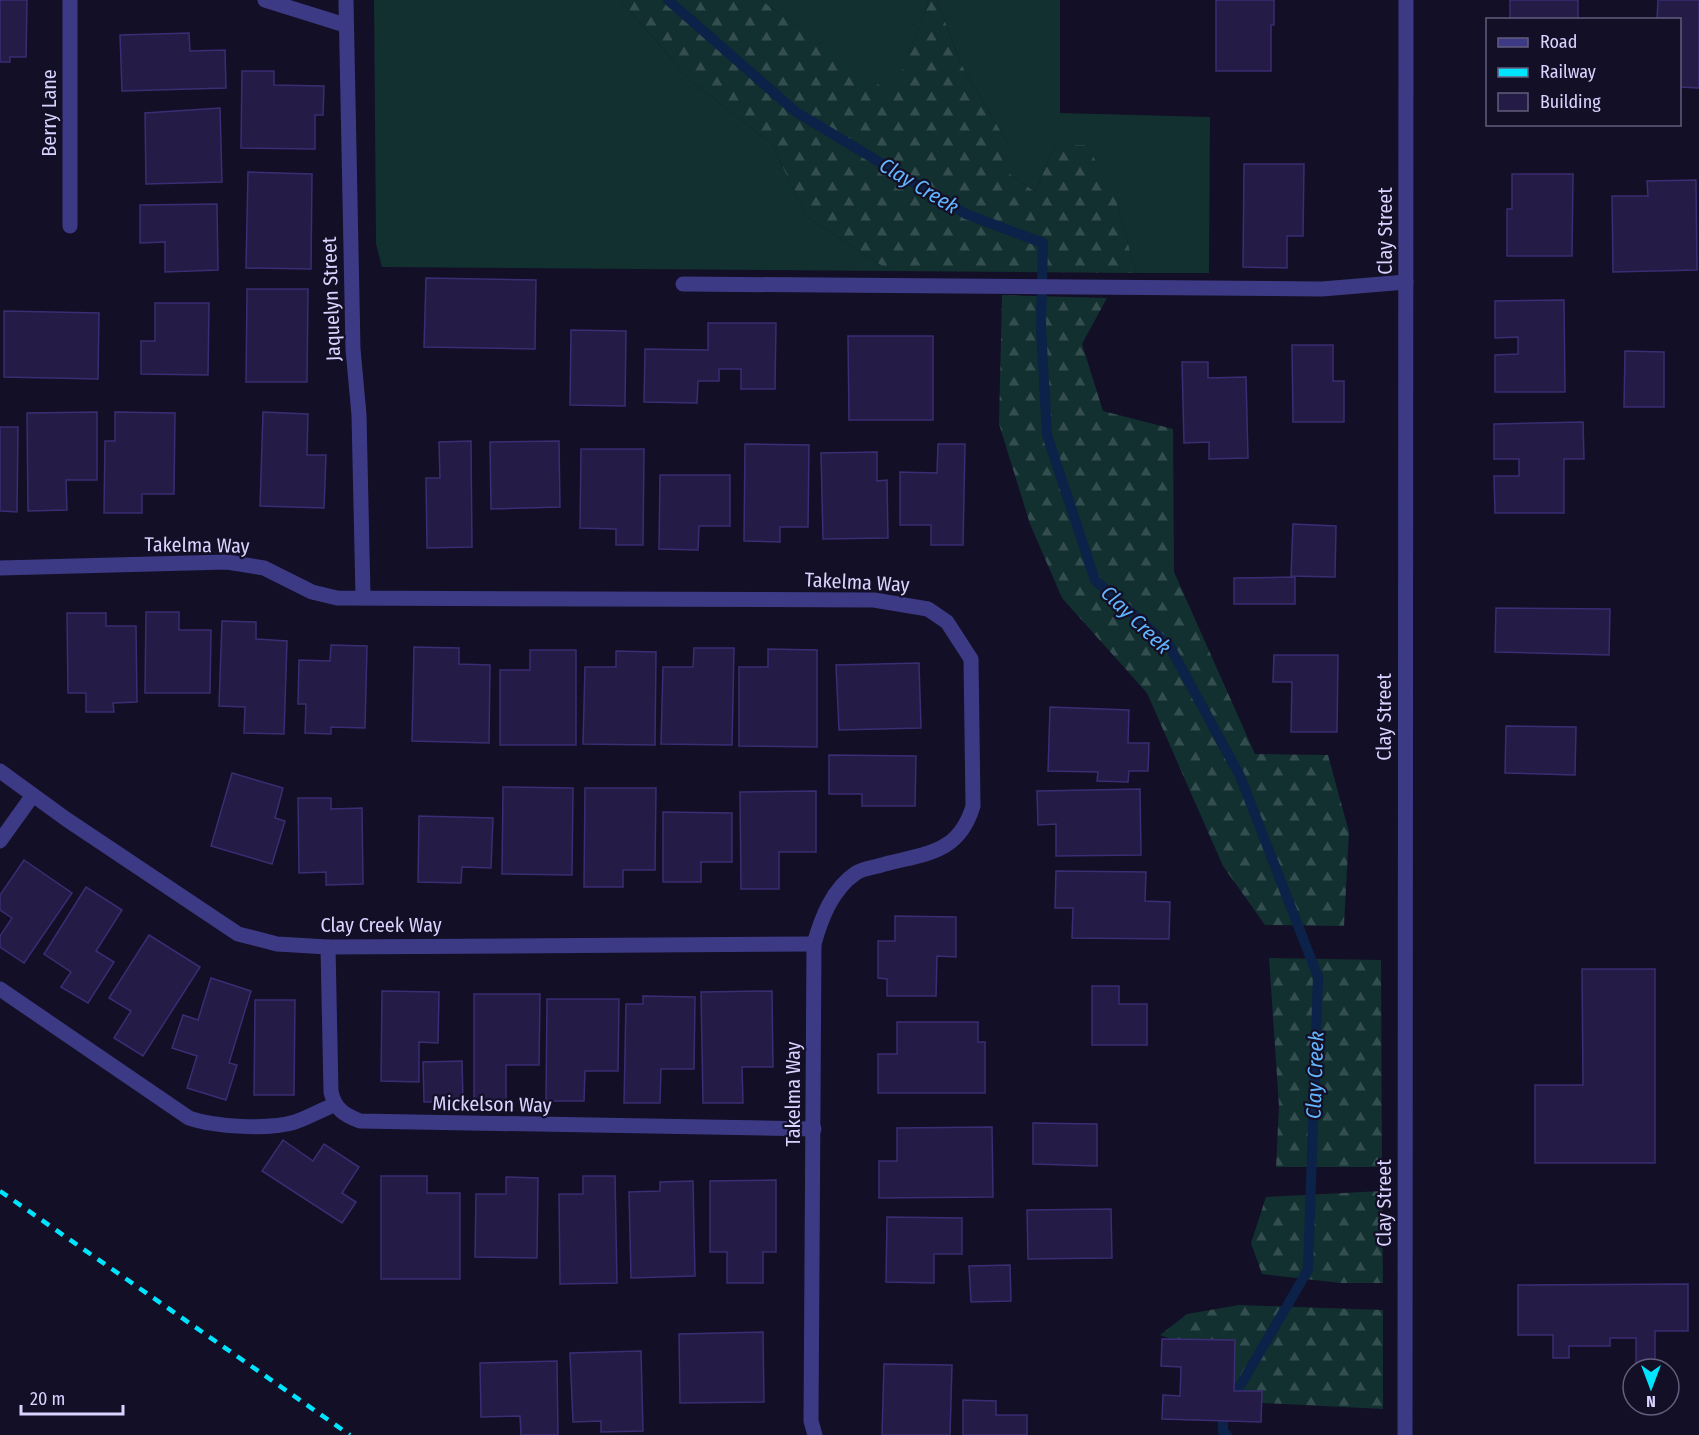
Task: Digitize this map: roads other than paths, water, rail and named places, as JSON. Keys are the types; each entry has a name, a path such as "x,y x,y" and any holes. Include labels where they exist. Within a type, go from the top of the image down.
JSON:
{"street":[{"name":"Berry Lane","path":"70,0 70,226"},
{"path":"265,0 345,26"},
{"name":"Jaquelyn Street","path":"346,0 353,349 359,415 363,596"},
{"name":"Clay Street","path":"1405,1435 1406,0"},
{"path":"683,284 1322,289 1406,282"},
{"name":"Takelma Way","path":"0,568 227,562 264,568 312,592 337,597 874,600 928,609 947,622 971,659 973,806 968,822 945,848 857,872 843,883 821,918 814,944 811,1421 815,1435"},
{"name":"Clay Creek Way","path":"0,771 238,934 277,944 328,947 814,944"},
{"path":"0,841 33,795"},
{"path":"0,989 189,1118 205,1123 276,1125 296,1122 334,1104 329,1081 328,947"},
{"name":"Mickelson Way","path":"334,1104 345,1115 374,1124 814,1129"}],"waterway":[{"name":"Clay Creek","path":"668,0 796,112 966,214 1043,243 1041,328 1047,435 1095,580 1170,647 1240,776 1318,977 1308,1270 1223,1415 1223,1432 1227,1435"}],"railway":[{"path":"0,1191 350,1435"}]}
